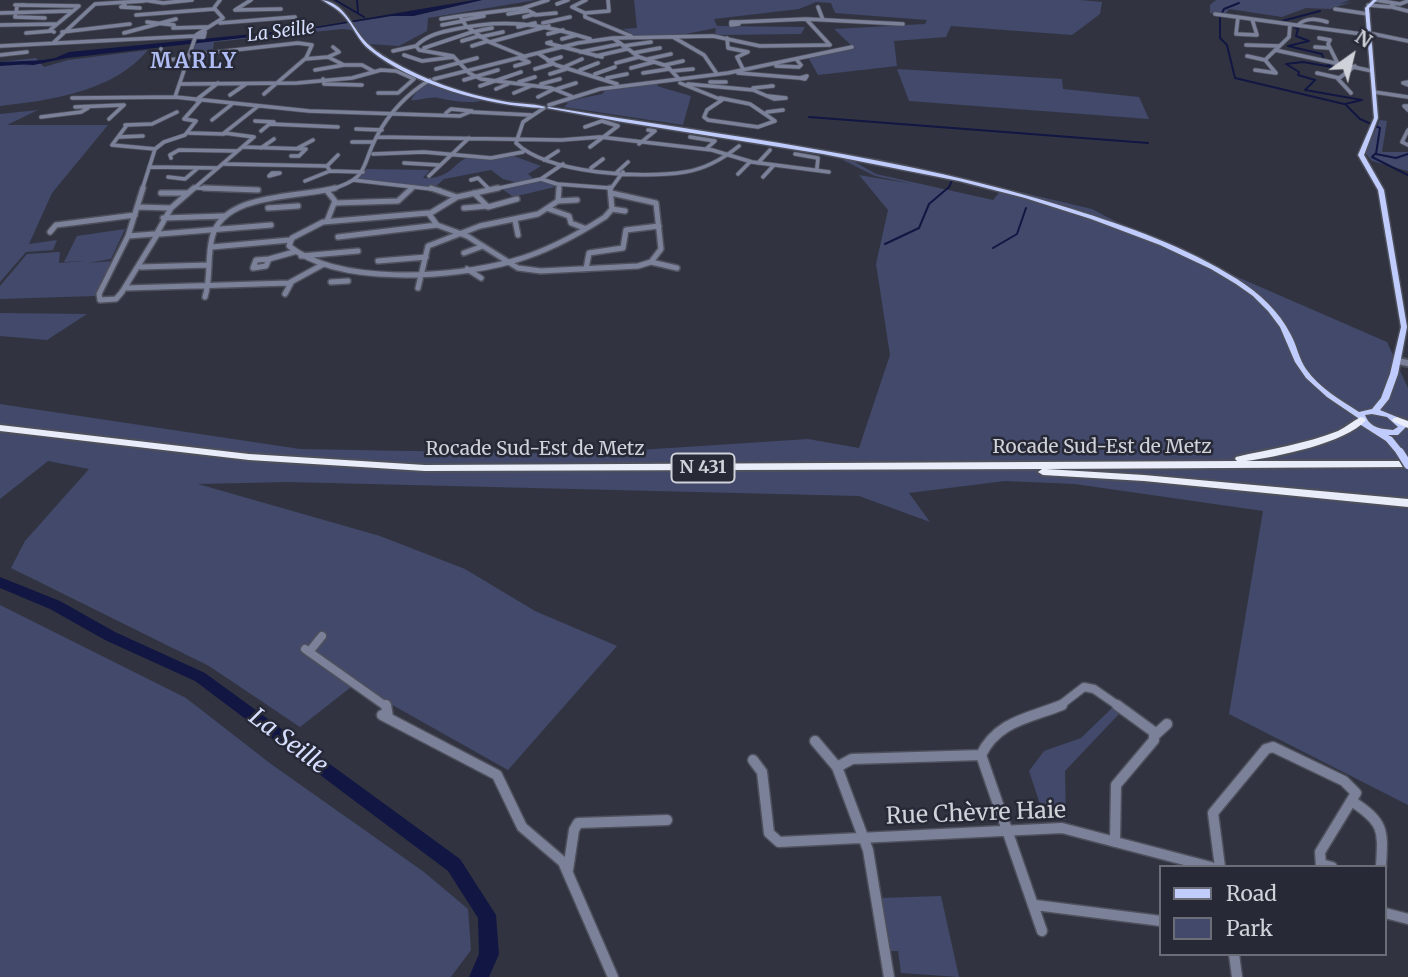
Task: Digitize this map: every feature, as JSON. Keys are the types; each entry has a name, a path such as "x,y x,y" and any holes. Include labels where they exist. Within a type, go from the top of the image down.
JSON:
{"highway":[{"path":"1192,465 1278,452 1352,429 1366,415"},
{"path":"1396,419 1408,425"},
{"name":"Rocade Sud-Est de Metz","path":"0,428 249,457 425,468 1408,464"},
{"name":"Rocade Sud-Est de Metz","path":"0,435 258,464 425,474 1408,471"},
{"path":"1043,472 1158,479 1408,503"}],"main road":[{"path":"324,0 351,21 366,45 395,65 432,79 547,107 934,172 1020,194 1129,231 1206,264 1249,290 1283,326 1304,372 1338,400 1366,415 1396,419"},
{"path":"1366,415 1385,399 1398,361 1403,319 1383,196 1377,180 1361,155 1375,122 1368,5 1376,0"},
{"path":"1394,374 1389,407 1402,427 1398,432 1398,449"},
{"path":"1366,415 1378,431 1398,449 1408,464"},
{"path":"1378,431 1398,432"}],"street":[{"path":"121,39 144,0"},
{"path":"53,43 98,3 144,0 166,2"},
{"path":"151,6 191,0"},
{"path":"180,5 191,0"},
{"path":"214,9 220,0"},
{"path":"251,0 235,10 281,9"},
{"path":"514,19 548,0"},
{"path":"557,4 568,0"},
{"path":"586,0 572,7 585,13 609,12 607,0"},
{"path":"1376,0 1392,7 1408,0"},
{"path":"275,18 285,3"},
{"path":"0,13 25,5 79,6 68,12 53,29 26,33"},
{"path":"125,5 121,7 140,8"},
{"path":"1368,5 1405,9"},
{"path":"16,7 68,12"},
{"path":"16,7 15,17 45,18"},
{"path":"818,7 823,20"},
{"path":"508,14 544,8"},
{"path":"205,9 218,13"},
{"path":"136,15 214,9 223,18 220,23"},
{"path":"1335,9 1368,14"},
{"path":"441,19 529,11 556,13"},
{"path":"585,13 589,20 623,31 631,37"},
{"path":"788,13 788,19"},
{"path":"1216,14 1408,41"},
{"path":"442,24 484,16"},
{"path":"0,46 195,37 220,23 275,18 295,17 297,25 310,26"},
{"path":"543,23 570,17"},
{"path":"1238,17 1236,34 1240,35 1257,35 1256,27 1251,24 1252,19"},
{"path":"16,26 33,18"},
{"path":"124,33 176,19"},
{"path":"462,19 466,26 480,37 526,57"},
{"path":"419,49 433,35 466,26 514,19 563,28 593,40"},
{"path":"806,19 836,50"},
{"path":"739,22 806,19 903,24"},
{"path":"507,23 522,20"},
{"path":"147,21 174,24 170,29 213,27"},
{"path":"1298,26 1302,21 1333,23"},
{"path":"518,27 537,22"},
{"path":"0,25 47,26 63,33 130,24"},
{"path":"1265,60 1289,37 1290,24"},
{"path":"472,46 551,26"},
{"path":"411,53 492,28"},
{"path":"548,34 563,28"},
{"path":"462,41 503,32"},
{"path":"562,39 577,32"},
{"path":"583,37 591,35"},
{"path":"613,36 632,53 672,70"},
{"path":"205,297 214,230 225,216 252,202 327,191 353,180 363,172 373,154 375,140 382,130 414,90 432,79 613,36 727,38 760,46 799,41 829,44"},
{"path":"674,36 703,55 718,74"},
{"path":"175,96 195,37"},
{"path":"727,38 728,48 748,52"},
{"path":"1319,38 1329,40 1329,48 1337,62"},
{"path":"772,40 779,45"},
{"path":"551,42 547,43 602,57"},
{"path":"579,52 651,42"},
{"path":"669,43 696,42"},
{"path":"43,48 58,47 62,43"},
{"path":"161,49 157,61 296,43 311,45 306,58 264,94"},
{"path":"1246,45 1277,48 1372,69"},
{"path":"486,50 499,46"},
{"path":"596,56 624,46"},
{"path":"306,58 328,57 339,52 332,47"},
{"path":"739,145 727,154 688,171 620,174 544,160 524,153 516,139 520,127 531,115 571,96 617,84 718,74 852,47"},
{"path":"1315,47 1329,48"},
{"path":"425,60 453,48"},
{"path":"632,53 660,48"},
{"path":"393,51 419,49 439,53 454,57 474,77 556,89 571,96"},
{"path":"679,49 703,49"},
{"path":"500,54 512,50"},
{"path":"743,69 737,57 754,50"},
{"path":"0,55 27,52"},
{"path":"796,52 807,56"},
{"path":"404,55 414,61 433,62 462,54"},
{"path":"539,54 552,64 595,74 617,84"},
{"path":"647,59 671,54"},
{"path":"694,56 703,55"},
{"path":"1247,56 1265,60 1276,73 1255,70"},
{"path":"328,57 344,65"},
{"path":"547,62 561,57"},
{"path":"595,74 639,57"},
{"path":"436,69 477,58"},
{"path":"515,66 529,62 519,58"},
{"path":"563,67 582,59"},
{"path":"768,65 799,68 802,65 796,59"},
{"path":"664,65 683,61"},
{"path":"631,68 655,62"},
{"path":"701,63 710,62"},
{"path":"580,70 598,63"},
{"path":"535,69 552,64"},
{"path":"314,70 362,65 373,71"},
{"path":"1339,78 1354,66"},
{"path":"550,74 570,68"},
{"path":"643,74 693,69"},
{"path":"464,80 498,70"},
{"path":"672,70 673,80"},
{"path":"181,84 325,81 352,78 373,71 393,71 414,79 394,94 378,93"},
{"path":"731,71 800,78"},
{"path":"480,86 521,72"},
{"path":"575,75 587,72"},
{"path":"1317,73 1339,78 1351,93"},
{"path":"589,81 627,74"},
{"path":"496,89 535,77"},
{"path":"514,93 560,79"},
{"path":"673,80 742,89 768,96"},
{"path":"673,80 720,98 747,101 768,112 775,121 766,126 708,120 704,117 706,110 718,105 720,98"},
{"path":"325,81 334,85 362,85"},
{"path":"691,84 726,82"},
{"path":"189,133 254,136 171,208 163,218 141,267 127,288 116,299 100,300 99,294 128,236 155,149 161,143 183,138 189,133 195,120 184,119 198,101 218,83"},
{"path":"230,95 246,83"},
{"path":"538,97 576,83"},
{"path":"742,89 780,86"},
{"path":"1332,86 1345,87"},
{"path":"402,89 414,90"},
{"path":"1374,92 1408,97"},
{"path":"72,99 175,96 229,106 302,111 446,113 460,116 472,112 531,115"},
{"path":"109,119 132,97"},
{"path":"41,117 66,112 91,98"},
{"path":"75,107 123,105"},
{"path":"212,120 229,106"},
{"path":"224,134 257,107"},
{"path":"66,112 80,114 88,108"},
{"path":"768,112 783,110"},
{"path":"287,123 302,111"},
{"path":"121,125 152,124 177,112"},
{"path":"585,127 596,120 618,124 590,147"},
{"path":"255,121 338,127"},
{"path":"261,131 271,123"},
{"path":"127,125 111,144 116,147 155,149"},
{"path":"356,129 382,130"},
{"path":"648,130 655,131 653,133"},
{"path":"1408,130 1402,142 1408,145"},
{"path":"653,133 662,135"},
{"path":"639,144 653,133"},
{"path":"118,137 143,136"},
{"path":"690,137 715,141 691,158"},
{"path":"429,176 469,138"},
{"path":"352,142 469,138 602,138 703,149 750,162 817,168 829,172"},
{"path":"255,155 274,139"},
{"path":"563,146 572,139"},
{"path":"298,149 313,140"},
{"path":"616,149 626,141"},
{"path":"181,150 190,144"},
{"path":"207,159 227,144"},
{"path":"639,152 648,145"},
{"path":"242,147 306,149 299,156 291,156"},
{"path":"667,155 675,147"},
{"path":"486,157 492,148"},
{"path":"373,154 408,151 486,157 524,153 533,148"},
{"path":"171,158 175,151 181,150 237,151"},
{"path":"758,163 770,150"},
{"path":"544,160 558,151"},
{"path":"795,154 818,158 817,168"},
{"path":"305,181 328,169 338,155"},
{"path":"591,168 603,159"},
{"path":"612,209 610,190 628,162"},
{"path":"738,174 750,162"},
{"path":"404,163 439,165"},
{"path":"212,247 290,240 310,226 327,221 428,213 457,197 541,179 566,163"},
{"path":"223,164 280,165 363,172"},
{"path":"234,171 242,164"},
{"path":"272,173 280,165"},
{"path":"764,177 774,165"},
{"path":"149,167 218,168"},
{"path":"796,175 803,167"},
{"path":"169,177 185,179 199,168"},
{"path":"643,173 647,169"},
{"path":"651,183 655,174"},
{"path":"471,180 478,178 490,190"},
{"path":"338,237 437,226 462,234 506,262 535,271 643,266 652,262 661,251 654,201 586,183 559,186 541,179"},
{"path":"353,180 381,186 444,189 457,197"},
{"path":"558,201 559,186"},
{"path":"195,188 258,190"},
{"path":"335,203 398,201 412,188"},
{"path":"248,190 252,202"},
{"path":"327,191 335,203"},
{"path":"161,193 188,193"},
{"path":"474,193 487,206"},
{"path":"291,206 298,197"},
{"path":"464,208 467,210 517,199"},
{"path":"418,288 430,245 480,226 515,220 549,209 558,201 577,200"},
{"path":"327,221 335,203"},
{"path":"268,208 298,206"},
{"path":"137,207 171,208"},
{"path":"549,209 569,216 571,223 584,228"},
{"path":"612,209 625,211"},
{"path":"290,240 297,254 322,265 386,273 423,274 506,262 539,252 601,220 612,209"},
{"path":"428,213 437,226"},
{"path":"50,232 56,225 135,215"},
{"path":"163,218 225,216"},
{"path":"381,233 384,217"},
{"path":"649,217 658,217"},
{"path":"515,220 518,235"},
{"path":"79,229 84,222"},
{"path":"128,236 271,225"},
{"path":"586,269 587,254 621,249 624,233 628,229 659,226"},
{"path":"464,253 483,246"},
{"path":"269,259 297,254 358,251"},
{"path":"378,261 426,257"},
{"path":"652,262 677,268"},
{"path":"141,267 209,265"},
{"path":"127,288 291,283 322,265"},
{"path":"331,282 346,281 349,269"},
{"path":"467,269 481,278"},
{"path":"380,282 386,273"},
{"path":"285,294 291,283"},
{"path":"1398,361 1408,363"},
{"path":"322,636 307,650 380,699 388,708 385,716 496,775 522,827 558,856 568,871 613,977"},
{"path":"1042,931 981,755 984,748 1007,725 1063,704 1084,687 1100,692 1155,735"},
{"path":"1115,842 1116,785 1155,735 1167,724"},
{"path":"815,741 837,767 865,839 889,977"},
{"path":"1220,865 1213,813 1269,747 1283,750 1349,785 1356,793 1353,802 1320,852 1325,865"},
{"path":"837,767 852,759 981,755"},
{"name":"Rue Chèvre Haie","path":"754,760 762,772 767,828 775,839 787,843 1062,828 1203,865"},
{"path":"1353,802 1377,818 1382,826 1381,865"},
{"path":"568,871 574,830 578,823 667,821"},
{"path":"1035,905 1160,922"},
{"path":"1387,914 1408,919"},
{"path":"1234,956 1237,977"}],"green space":[{"path":"482,0 536,0 428,18 427,31 399,46 368,44 359,31 343,29 214,42 213,49 225,51 192,54 194,43 286,33 391,16 413,16"},
{"path":"634,0 1102,2 1100,14 1072,35 951,26 946,37 894,41 897,66 818,75 808,57 853,47 834,29 925,24 927,20 835,13 831,3 816,2 799,9 714,19 717,26 805,27 801,34 715,35 716,28 681,35 635,36 623,29 637,28"},
{"path":"1216,0 1350,0 1339,4 1352,2 1330,9 1306,8 1282,17 1229,9 1225,15 1210,13 1210,5"},
{"path":"148,50 134,64 99,85 60,97 0,106 0,62 36,58 44,67 68,60"},
{"path":"897,69 1062,79 1063,89 1139,97 1149,119 909,101"},
{"path":"660,82 657,86 691,96 683,125 564,107 568,103 563,102 602,94 608,87"},
{"path":"427,83 487,99 469,102 435,98 411,100 418,89"},
{"path":"38,110 7,125 108,125 52,193 29,244 57,240 53,250 26,252 0,282 0,114"},
{"path":"1380,120 1387,121 1382,152 1408,152 1408,171 1372,161 1365,153"},
{"path":"511,155 541,166 528,174 535,180 559,186 513,197 501,188 518,183 503,179 491,170 444,179 434,188 381,186 353,180 366,169 430,170 423,178 433,178 447,173 465,159"},
{"path":"848,158 876,174 993,200 1003,188 1092,209 1143,236 1387,342 1408,388 1408,805 1229,714 1263,511 1075,484 1005,481 909,493 930,522 859,496 288,482 198,484 380,536 465,569 535,611 617,646 508,770 355,684 300,727 209,666 11,568 25,541 89,469 48,461 0,499 0,404 300,449 578,454 808,439 859,448 890,355 876,264 888,210 859,175 913,184 875,176 843,160"},
{"path":"125,229 111,259 88,263 113,261 95,296 0,299 0,286 27,254 60,252 59,263 84,261 64,262 77,236"},
{"path":"0,313 87,314 47,340 0,336"},
{"path":"0,605 186,698 271,764 424,872 468,909 471,950 451,977 0,977"},
{"path":"1112,708 1120,713 1065,771 1066,820 1045,819 1029,771 1044,751 1081,738"},
{"path":"941,896 959,977 901,973 898,951 891,951 881,898"}],"water":[{"name":"La Seille","path":"482,0 413,16 391,16 286,33 67,58 0,72 33,65 19,64 55,58 69,52 303,29"}],"waterway":[{"path":"335,0 364,17"},
{"path":"357,0 358,13"},
{"path":"1239,3 1224,9 1220,17 1220,38 1227,45 1235,78 1344,104"},
{"path":"1282,21 1320,11"},
{"path":"1294,27 1298,29 1296,36 1309,41 1288,46 1322,54 1324,60"},
{"name":"La Seille","path":"0,64 45,61"},
{"path":"1328,64 1332,67 1303,62 1286,64 1299,72 1298,75 1315,80 1305,90 1362,100 1345,104 1360,119 1380,128 1376,154 1396,158 1408,154"},
{"path":"809,117 1148,143"},
{"path":"1375,154 1372,157 1408,175"},
{"path":"885,244 919,228 929,204 949,187 953,178"},
{"path":"993,248 1017,234 1026,208"},
{"name":"La Seille","path":"0,582 55,605 110,636 200,677 454,865 487,915 489,954 479,977"}],"district":[{"name":"MARLY","path":"194,62"}]}
